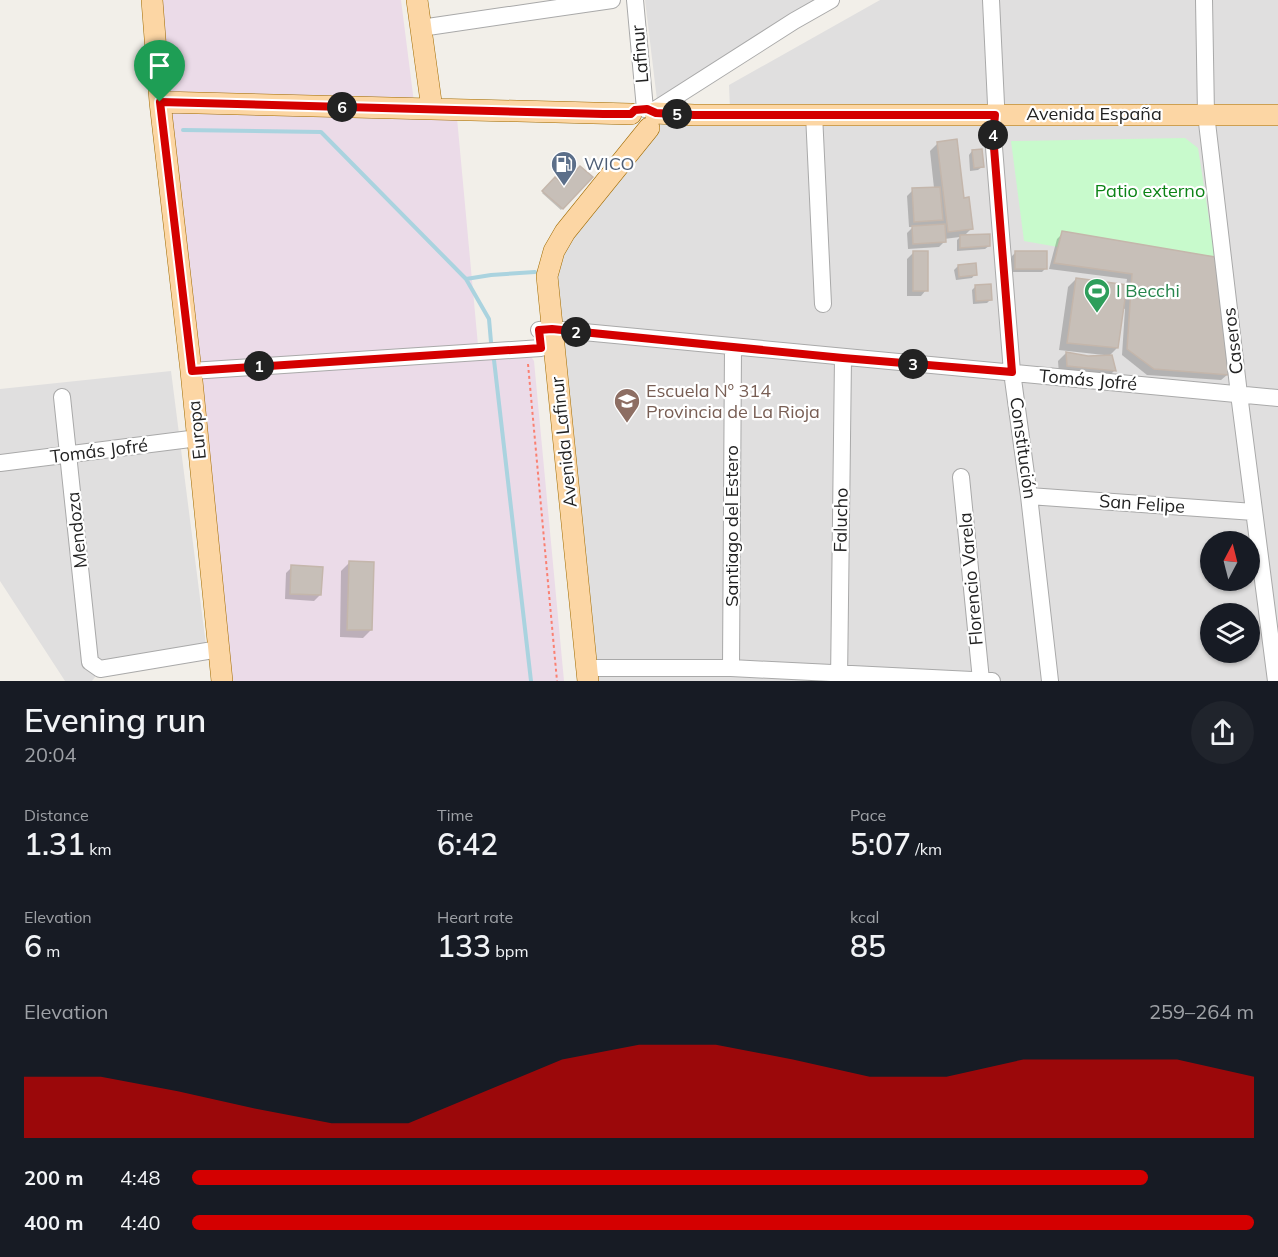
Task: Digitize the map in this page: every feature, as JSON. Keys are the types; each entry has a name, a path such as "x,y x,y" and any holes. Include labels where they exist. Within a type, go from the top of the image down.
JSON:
{"main road":[{"name":"Europa","path":"152,0 160,102 192,371 222,681"},
{"path":"417,0 432,109"},
{"name":"Avenida España","path":"160,102 646,117 814,114 1278,115"},
{"name":"Avenida Lafinur","path":"583,677 540,339 547,276 554,251 565,232 646,117"}],"street":[{"path":"421,28 612,0"},
{"name":"Lafinur","path":"635,0 646,117"},
{"path":"794,21 803,0"},
{"path":"646,117 794,21 831,0"},
{"name":"Constitución","path":"991,0 995,115 993,135 1012,372 1050,681"},
{"name":"Caseros","path":"1204,0 1206,114 1276,681"},
{"path":"814,114 823,304"},
{"name":"Tomás Jofré","path":"192,371 540,339 733,347 1278,398"},
{"name":"Santiago del Estero","path":"731,668 733,347"},
{"name":"Falucho","path":"839,678 843,358"},
{"name":"Mendoza","path":"62,397 90,662 100,669 219,649"},
{"name":"Tomás Jofré","path":"0,463 198,438"},
{"name":"Florencio Varela","path":"962,477 981,680"},
{"name":"San Felipe","path":"1029,496 1254,512"},
{"path":"583,677 731,668 839,678 992,681"}],"path":[{"path":"540,339 557,681"}],"shaded area":[{"path":"158,0 401,0 416,118 457,118 479,356 530,355 534,361 564,681 231,681"},
{"path":"645,0 816,0 657,100"},
{"path":"880,0 1278,0 1278,681 587,681 543,261 650,109 730,110 729,85"},
{"path":"171,371 206,645 107,661 92,681 65,681 0,581 0,389"}],"green space":[{"name":"Patio externo","path":"1185,138 1198,148 1215,257 1063,231 1058,247 1024,241 1011,141"}],"building":[{"path":"957,139 964,198 969,197 973,229 948,232 937,142"},
{"path":"982,149 984,167 974,168 972,150"},
{"name":"WICO","path":"580,166 593,177 563,209 542,191 555,177 563,184"},
{"path":"940,187 943,220 914,222 912,188"},
{"path":"945,224 946,242 913,244 912,226"},
{"path":"1062,231 1215,257 1229,375 1154,369 1127,349 1132,274 1054,263"},
{"path":"990,234 990,246 960,248 960,235"},
{"path":"913,251 928,251 928,291 913,291"},
{"path":"1015,251 1047,251 1047,269 1015,269"},
{"path":"976,263 977,275 959,277 958,265"},
{"name":"I Becchi","path":"1076,278 1127,285 1118,348 1067,343"},
{"path":"991,284 992,300 976,301 975,285"},
{"path":"1066,352 1088,356 1112,355 1116,371 1067,366"},
{"path":"349,561 374,562 372,630 347,630"},
{"path":"291,565 323,567 321,595 290,594"}],"waterway":[{"path":"183,130 321,132 466,279 489,319 491,342"},
{"path":"466,279 535,272"},
{"path":"494,360 531,681"}],"place":[{"name":"WICO","path":"564,187"},
{"name":"I Becchi","path":"1097,314"},
{"name":"Escuela Nº 314 Provincia de La Rioja","path":"627,424"}],"route":[{"path":"160,102 603,114 631,114 638,109 647,109 656,113 694,115 995,115 993,135 1012,372 552,329 539,330 541,348 192,371 160,102"}]}
